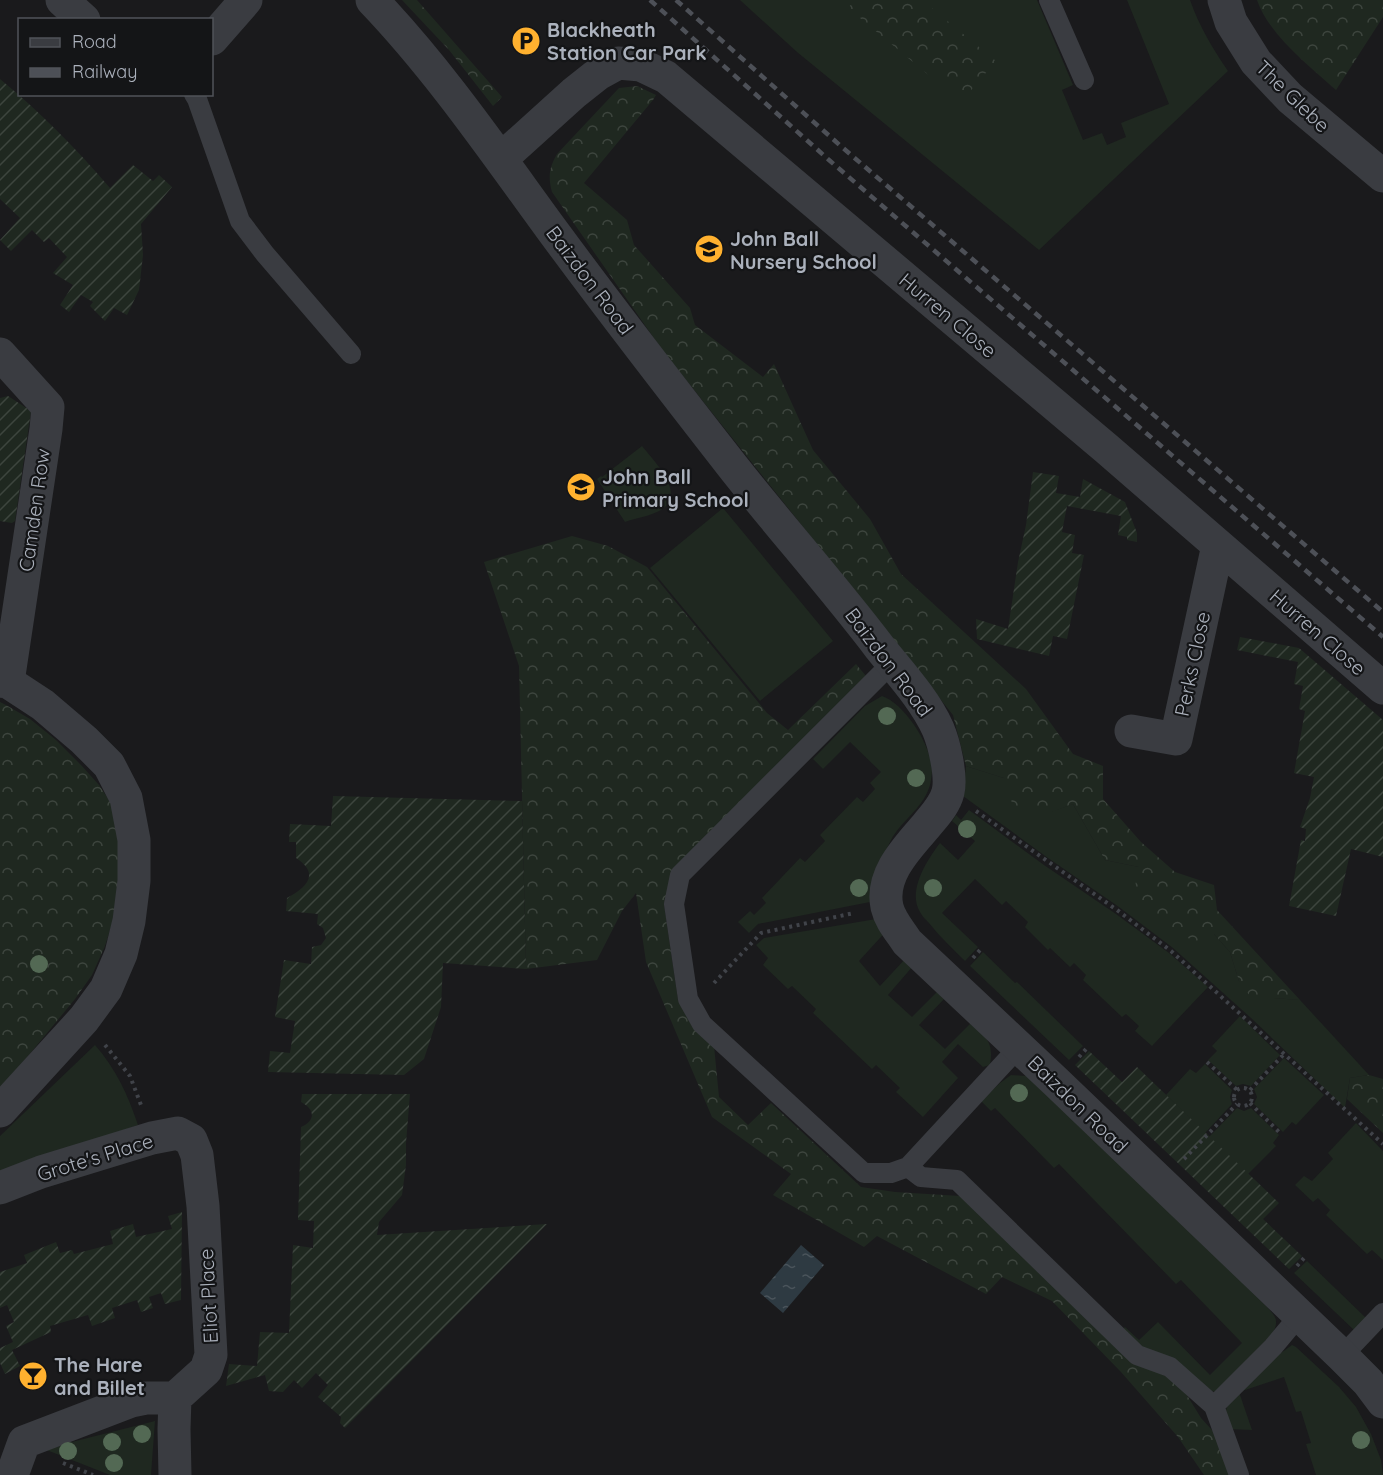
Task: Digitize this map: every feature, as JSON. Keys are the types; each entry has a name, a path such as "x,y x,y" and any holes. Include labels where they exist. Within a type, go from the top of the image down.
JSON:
{"street":[{"path":"62,0 82,18"},
{"path":"213,38 246,0"},
{"name":"Baizdon Road","path":"372,0 395,23 423,57 621,322 925,706 938,730 946,764 948,791"},
{"name":"The Glebe","path":"1224,0 1231,22 1256,62 1290,98 1383,176"},
{"name":"Hurren Close","path":"501,159 574,93 598,74 618,63 640,65 666,77 1107,449 1383,688"},
{"name":"Camden Row","path":"0,354 48,407 4,682"},
{"name":"Perks Close","path":"1131,731 1176,739 1218,545"},
{"path":"0,1111 84,1019 106,989 121,954 129,921 134,881 134,840 126,798 109,765 43,705 4,682"},
{"path":"887,906 887,885 896,862 935,816 948,791"},
{"name":"Baizdon Road","path":"887,906 894,924 907,942 1342,1356 1368,1382 1383,1402"},
{"name":"Grote's Place","path":"0,1188 41,1172 152,1138 178,1133 191,1140"},
{"name":"Eliot Place","path":"175,1398 206,1370 211,1355 204,1206 197,1155 191,1140"},
{"path":"12,1475 24,1442 131,1401 146,1398 175,1398 175,1475"}],"lane":[{"path":"1049,0 1084,80"},
{"path":"195,96 240,221 265,254 351,354"},
{"path":"892,663 680,874 674,904 688,999 702,1024 864,1173 891,1173 908,1167 1019,1047"},
{"path":"908,1167 921,1177 957,1180 1137,1355 1170,1367 1214,1406 1239,1475"},
{"path":"1342,1356 1383,1313"},
{"path":"1214,1406 1273,1347 1299,1316"}],"path":[{"path":"948,791 1117,910 1171,951 1383,1144"},
{"path":"692,1006 761,933 887,906"},
{"path":"84,1019 130,1076 144,1113"},
{"path":"1250,1090 1284,1054"},
{"path":"1207,1062 1237,1090"},
{"path":"1237,1104 1234,1097 1237,1090 1243,1088 1250,1090"},
{"path":"1237,1104 1244,1106 1250,1103 1252,1097 1250,1090"},
{"path":"1250,1103 1281,1134"},
{"path":"1180,1164 1237,1104"}],"green space":[{"path":"402,0 417,0 502,97 493,106 449,50"},
{"path":"740,0 1037,0 1073,85 1062,90 1083,140 1102,133 1107,145 1126,137 1121,123 1169,104 1127,0 1190,0 1207,37 1228,71 1039,250 797,52"},
{"path":"855,0 922,0 996,61 961,102 848,8"},
{"path":"1257,0 1383,0 1383,17 1336,90 1280,38"},
{"path":"0,79 57,131 110,188 133,165 153,181 159,175 172,187 141,224 143,255 139,290 127,315 114,308 105,321 90,306 93,302 81,295 69,312 60,305 73,285 53,273 67,257 49,238 44,242 32,230 11,251 0,240 20,218 0,199"},
{"path":"637,86 656,95 584,183 627,220 634,245 690,308 695,325 763,377 774,364 813,450 870,519 901,574 1026,689 1073,754 1103,766 1103,799 1141,842 1175,872 1214,885 1217,910 1300,1000 1274,998 1255,1003 1239,981 1230,952 1214,934 1194,942 1133,896 1139,867 1105,860 1073,804 1041,816 1013,806 1004,778 966,766 953,715 663,351 552,192 550,182 552,164 557,154 619,88"},
{"path":"8,396 31,411 15,521 12,523 0,521 0,398"},
{"path":"642,446 666,477 671,495 668,503 661,510 625,522 597,479"},
{"path":"1033,472 1059,476 1056,493 1080,497 1083,479 1125,502 1137,533 1137,542 1127,540 1127,537 1118,535 1121,516 1067,506 1062,532 1075,535 1072,553 1084,555 1067,639 1053,636 1049,656 977,639 976,619 1008,629"},
{"path":"723,508 833,641 760,701 650,568"},
{"path":"572,536 608,546 647,567 767,713 788,730 856,664 866,676 664,904 678,1000 692,1026 714,1046 719,1097 748,1125 771,1103 861,1187 895,1192 960,1196 1131,1361 1165,1375 1185,1392 1201,1418 1221,1440 1232,1475 1204,1475 1178,1437 1121,1372 1052,1301 1002,1277 986,1294 877,1236 864,1247 773,1195 791,1174 712,1117 646,962 636,893 622,911 597,960 526,969 519,666 484,562"},
{"path":"1240,637 1299,648 1383,720 1383,857 1351,849 1336,916 1289,906 1301,840 1305,841 1306,829 1300,827 1310,798 1314,777 1294,773 1305,711 1299,709 1303,686 1294,684 1298,662 1237,650"},
{"path":"882,696 899,707 915,726 931,759 932,771 926,795 917,809 895,833 888,847 870,902 758,924 749,933 738,922 750,911 754,915 766,903 762,898 800,858 805,862 825,841 820,835 857,797 863,802 875,789 870,783 881,772 850,742 823,769 813,759 865,706"},
{"path":"0,702 30,719 56,740 99,785 113,806 120,855 113,920 105,946 92,975 0,1090"},
{"path":"966,766 1004,778 1041,815 1073,804 1105,860 1139,867 1214,934 1230,952 1239,981 1274,998 1300,1000 1369,1075 1350,1078 1345,1108 1251,1018 1173,948 963,796"},
{"path":"333,796 522,801 526,969 443,963 441,1007 424,1059 404,1075 268,1072 270,1051 290,1053 295,1021 275,1017 284,960 311,964 312,947 321,945 326,938 323,928 317,924 318,914 286,911 287,898 305,885 309,875 304,864 296,858 296,842 289,842 290,824 331,826"},
{"path":"969,810 1169,953 1208,987 1152,1046 1135,1031 1139,1026 1126,1014 1122,1017 1083,980 1086,975 1074,963 1070,967 1050,948 1048,950 1025,927 1028,922 1006,901 1002,905 975,879 942,913 978,947 965,961 923,916 917,904 916,895 920,876 940,843 958,860 975,841 952,821 956,815 961,820"},
{"path":"882,918 890,927 859,961 880,986 906,958 913,966 888,995 912,1017 938,991 946,997 919,1025 945,1049 971,1023 990,1045 990,1065 983,1067 958,1044 942,1062 958,1078 923,1117 896,1092 900,1088 876,1065 872,1069 813,1013 816,1009 792,986 788,989 763,965 768,958 756,945 764,938"},
{"path":"983,952 1083,1046 1069,1060 970,966"},
{"path":"1240,1016 1280,1055 1251,1086 1243,1084 1236,1086 1208,1060 1217,1051 1212,1046"},
{"path":"95,1045 121,1083 138,1125 0,1175 0,1136"},
{"path":"1089,1051 1122,1082 1137,1067 1279,1203 1263,1219 1302,1256 1289,1269 1075,1065"},
{"path":"1284,1058 1324,1095 1296,1125 1292,1122 1283,1132 1254,1104 1257,1097 1254,1089"},
{"path":"1205,1064 1232,1090 1230,1097 1232,1104 1205,1133 1166,1095 1190,1069 1196,1073"},
{"path":"1011,1075 1026,1076 1037,1080 1274,1316 1276,1325 1273,1333 1216,1392 1203,1389 1139,1350 1120,1332 1125,1327 1139,1340 1158,1322 1210,1375 1242,1343 1181,1280 1176,1284 1059,1164 1054,1168 995,1108 991,1111 981,1101"},
{"path":"1369,1075 1383,1079 1383,1133 1347,1099 1350,1078"},
{"path":"302,1094 410,1094 402,1195 379,1222 377,1235 547,1224 345,1428 340,1423 341,1417 318,1397 328,1385 316,1373 302,1388 294,1380 283,1392 269,1391 265,1375 226,1386 229,1364 257,1366 260,1332 289,1333 293,1245 313,1248 314,1221 298,1220 301,1127 309,1122 312,1115 309,1108 301,1102"},
{"path":"1237,1108 1244,1111 1251,1108 1279,1135 1273,1143 1276,1146 1248,1174 1209,1137"},
{"path":"1356,1123 1383,1151 1383,1260 1372,1250 1367,1254 1326,1215 1330,1210 1318,1198 1313,1202 1295,1185 1304,1176 1312,1181 1333,1159 1328,1153"},
{"path":"182,1212 181,1300 165,1304 161,1293 149,1297 153,1308 141,1312 137,1300 112,1308 115,1318 92,1326 88,1315 50,1326 51,1332 12,1350 20,1366 5,1374 0,1363 0,1348 13,1342 6,1326 14,1322 7,1305 0,1308 0,1272 27,1263 24,1255 56,1242 60,1253 72,1250 74,1254 113,1244 110,1231 133,1224 136,1237 172,1229 168,1216"},
{"path":"1307,1261 1366,1318 1354,1330 1294,1273"},
{"path":"1292,1345 1339,1387 1356,1407 1371,1434 1381,1460 1383,1475 1316,1475 1306,1444 1311,1443 1301,1411 1296,1412 1284,1377 1239,1392 1252,1430 1228,1429 1226,1411 1228,1400 1277,1350 1281,1353"},
{"path":"155,1421 151,1475 110,1475 44,1449"}],"water":[{"path":"801,1245 824,1265 783,1313 760,1293"}],"railway":[{"path":"650,0 829,160 1383,637"},
{"path":"676,0 843,148 1383,612"}],"place":[{"name":"Blackheath Station Car Park","path":"526,41"},
{"name":"John Ball Nursery School","path":"709,249"},
{"name":"John Ball Primary School","path":"581,487"},
{"name":"The Hare and Billet","path":"33,1376"}]}
